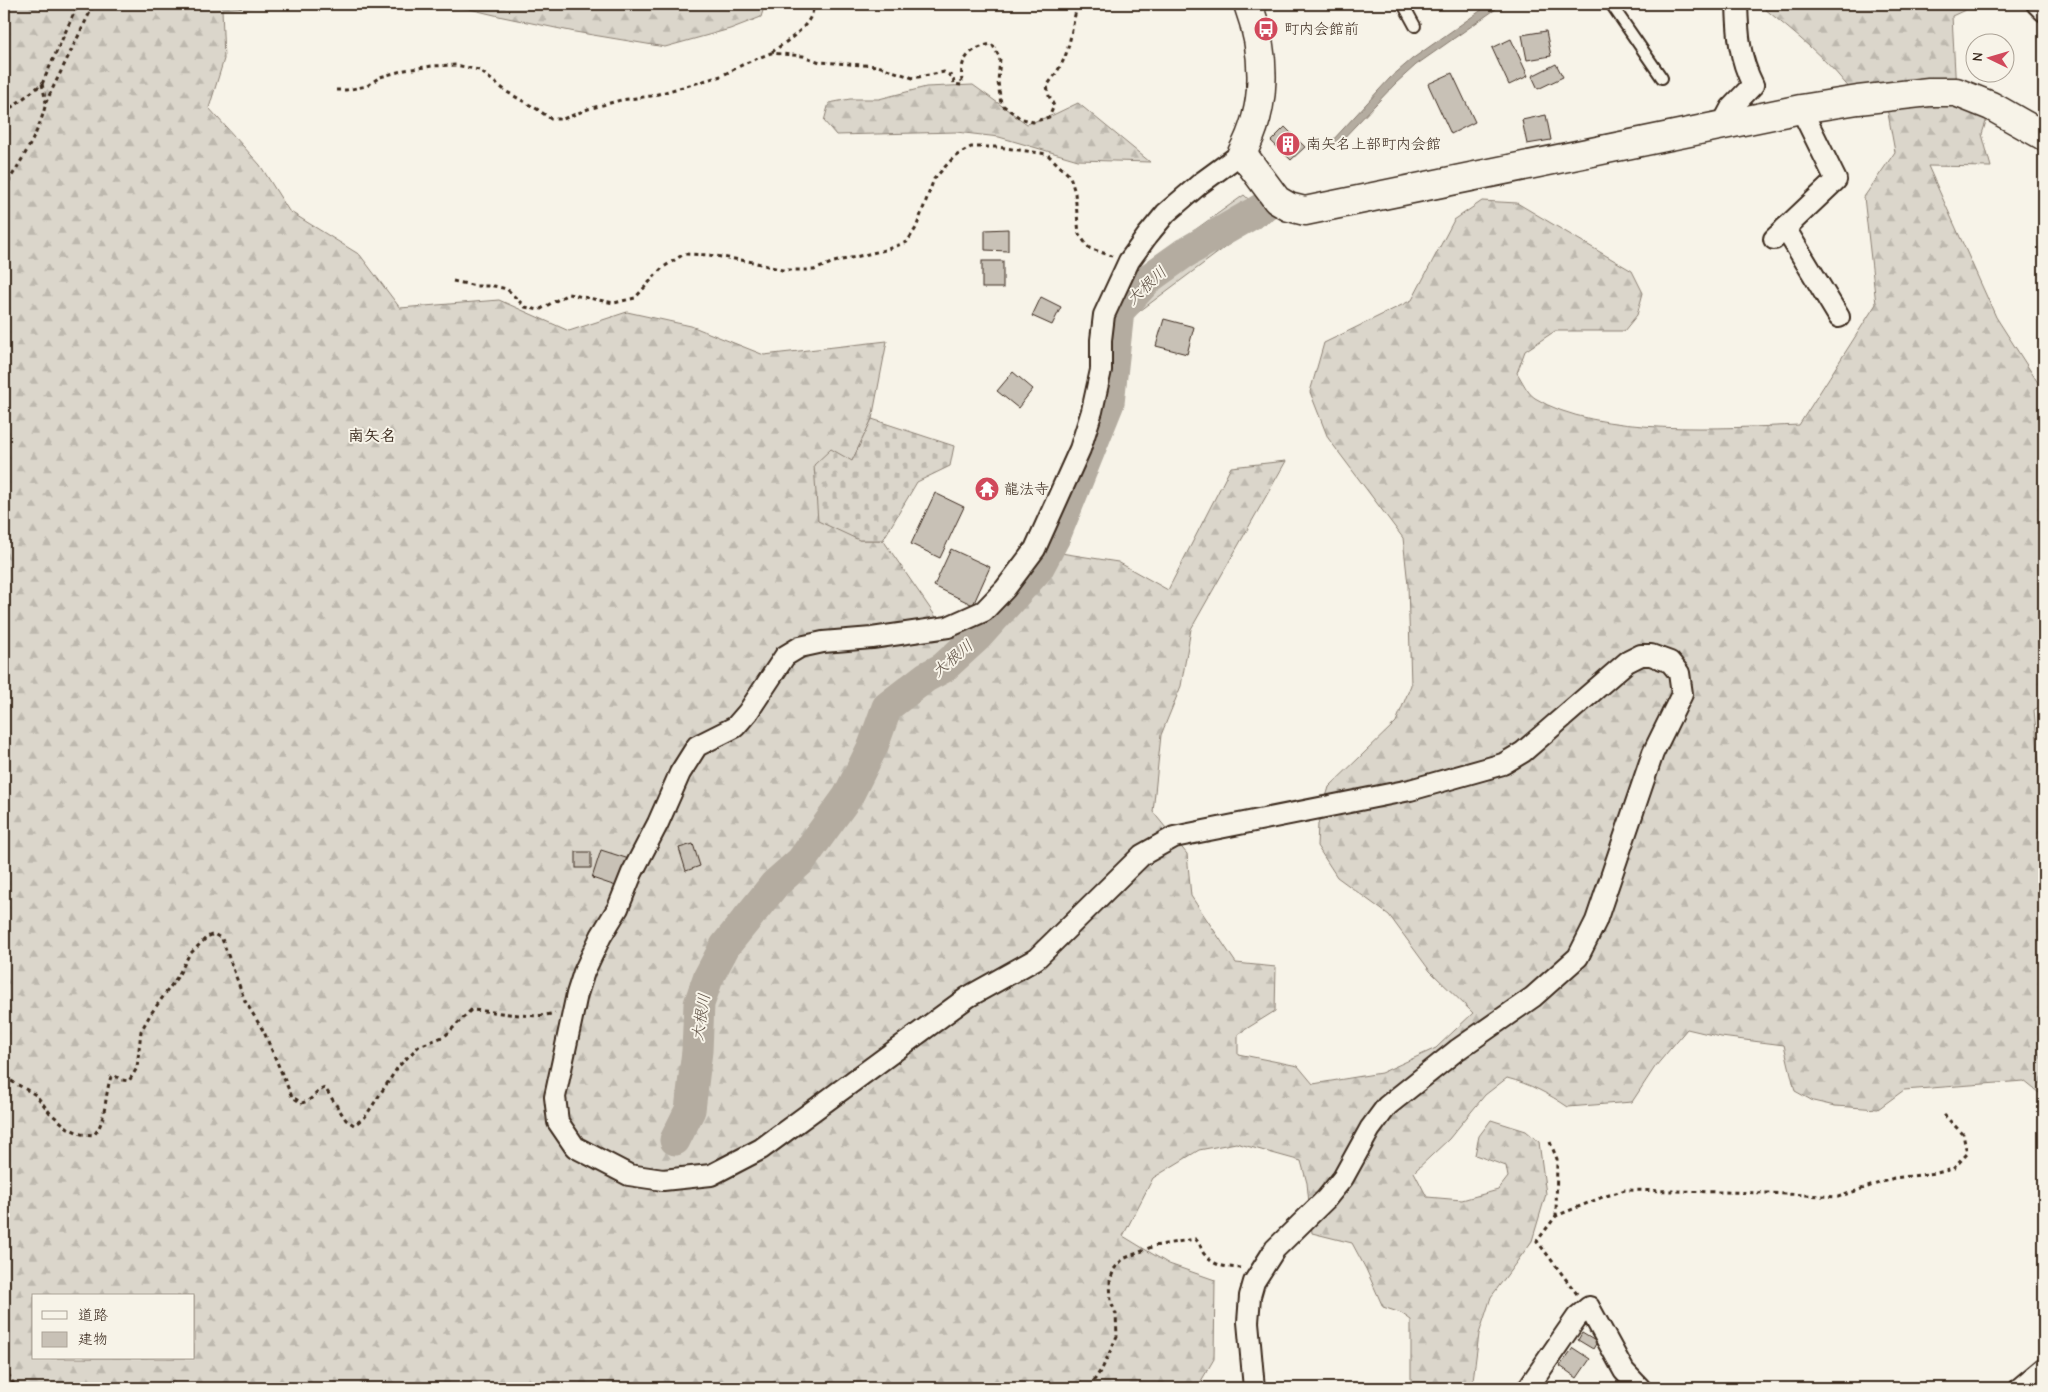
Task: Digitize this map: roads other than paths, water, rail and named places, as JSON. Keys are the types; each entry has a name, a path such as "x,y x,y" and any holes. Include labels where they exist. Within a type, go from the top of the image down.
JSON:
{"street":[{"path":"1248,4 1256,26 1262,57 1258,112 1251,138 1242,153 1201,183 1166,213 1129,261 1104,315 1101,340 1101,370 1092,411 1080,449 1035,549 1005,589 984,611 948,627 800,646 785,656 748,712 735,727 697,746 688,760 632,873 618,908 601,936 577,994 555,1097 558,1122 575,1147 629,1175 663,1180 711,1175 761,1148 968,997 1036,959 1142,855 1174,837 1410,790 1504,764 1523,752 1627,662 1641,655 1651,655 1670,662 1679,673 1682,694 1652,753 1596,921 1578,957 1533,997 1457,1050 1387,1106 1370,1129 1343,1178 1326,1199 1275,1249 1254,1282 1250,1296 1248,1322 1254,1388"},
{"path":"1722,125 1731,108 1753,85 1744,67 1738,44 1737,4"},
{"path":"2037,4 2044,11"},
{"path":"1242,153 1276,200 1289,207 1305,211 1801,109 1929,92 1956,92 1991,106 2044,136"},
{"path":"1801,109 1836,180 1780,234 1839,317"},
{"path":"1528,1388 1577,1317 1589,1308 1624,1371 1640,1388"},
{"path":"2020,1388 2044,1368"}],"lane":[{"path":"1403,4 1415,26"},
{"path":"1611,4 1662,78"}],"waterway":[{"name":"大根川","path":"675,1140 690,1110 697,1051 699,1004 708,978 725,946 775,884 801,861 848,796 873,746 887,707 926,677 943,668 978,636 1038,569 1055,537 1109,403 1119,311 1148,279 1183,254 1264,207"}],"place":[{"name":"町内会館前","path":"1266,29"},
{"name":"南矢名上部町内会館","path":"1288,144"},
{"name":"龍法寺","path":"987,489"}],"district":[{"name":"南矢名","path":"372,435"}]}
